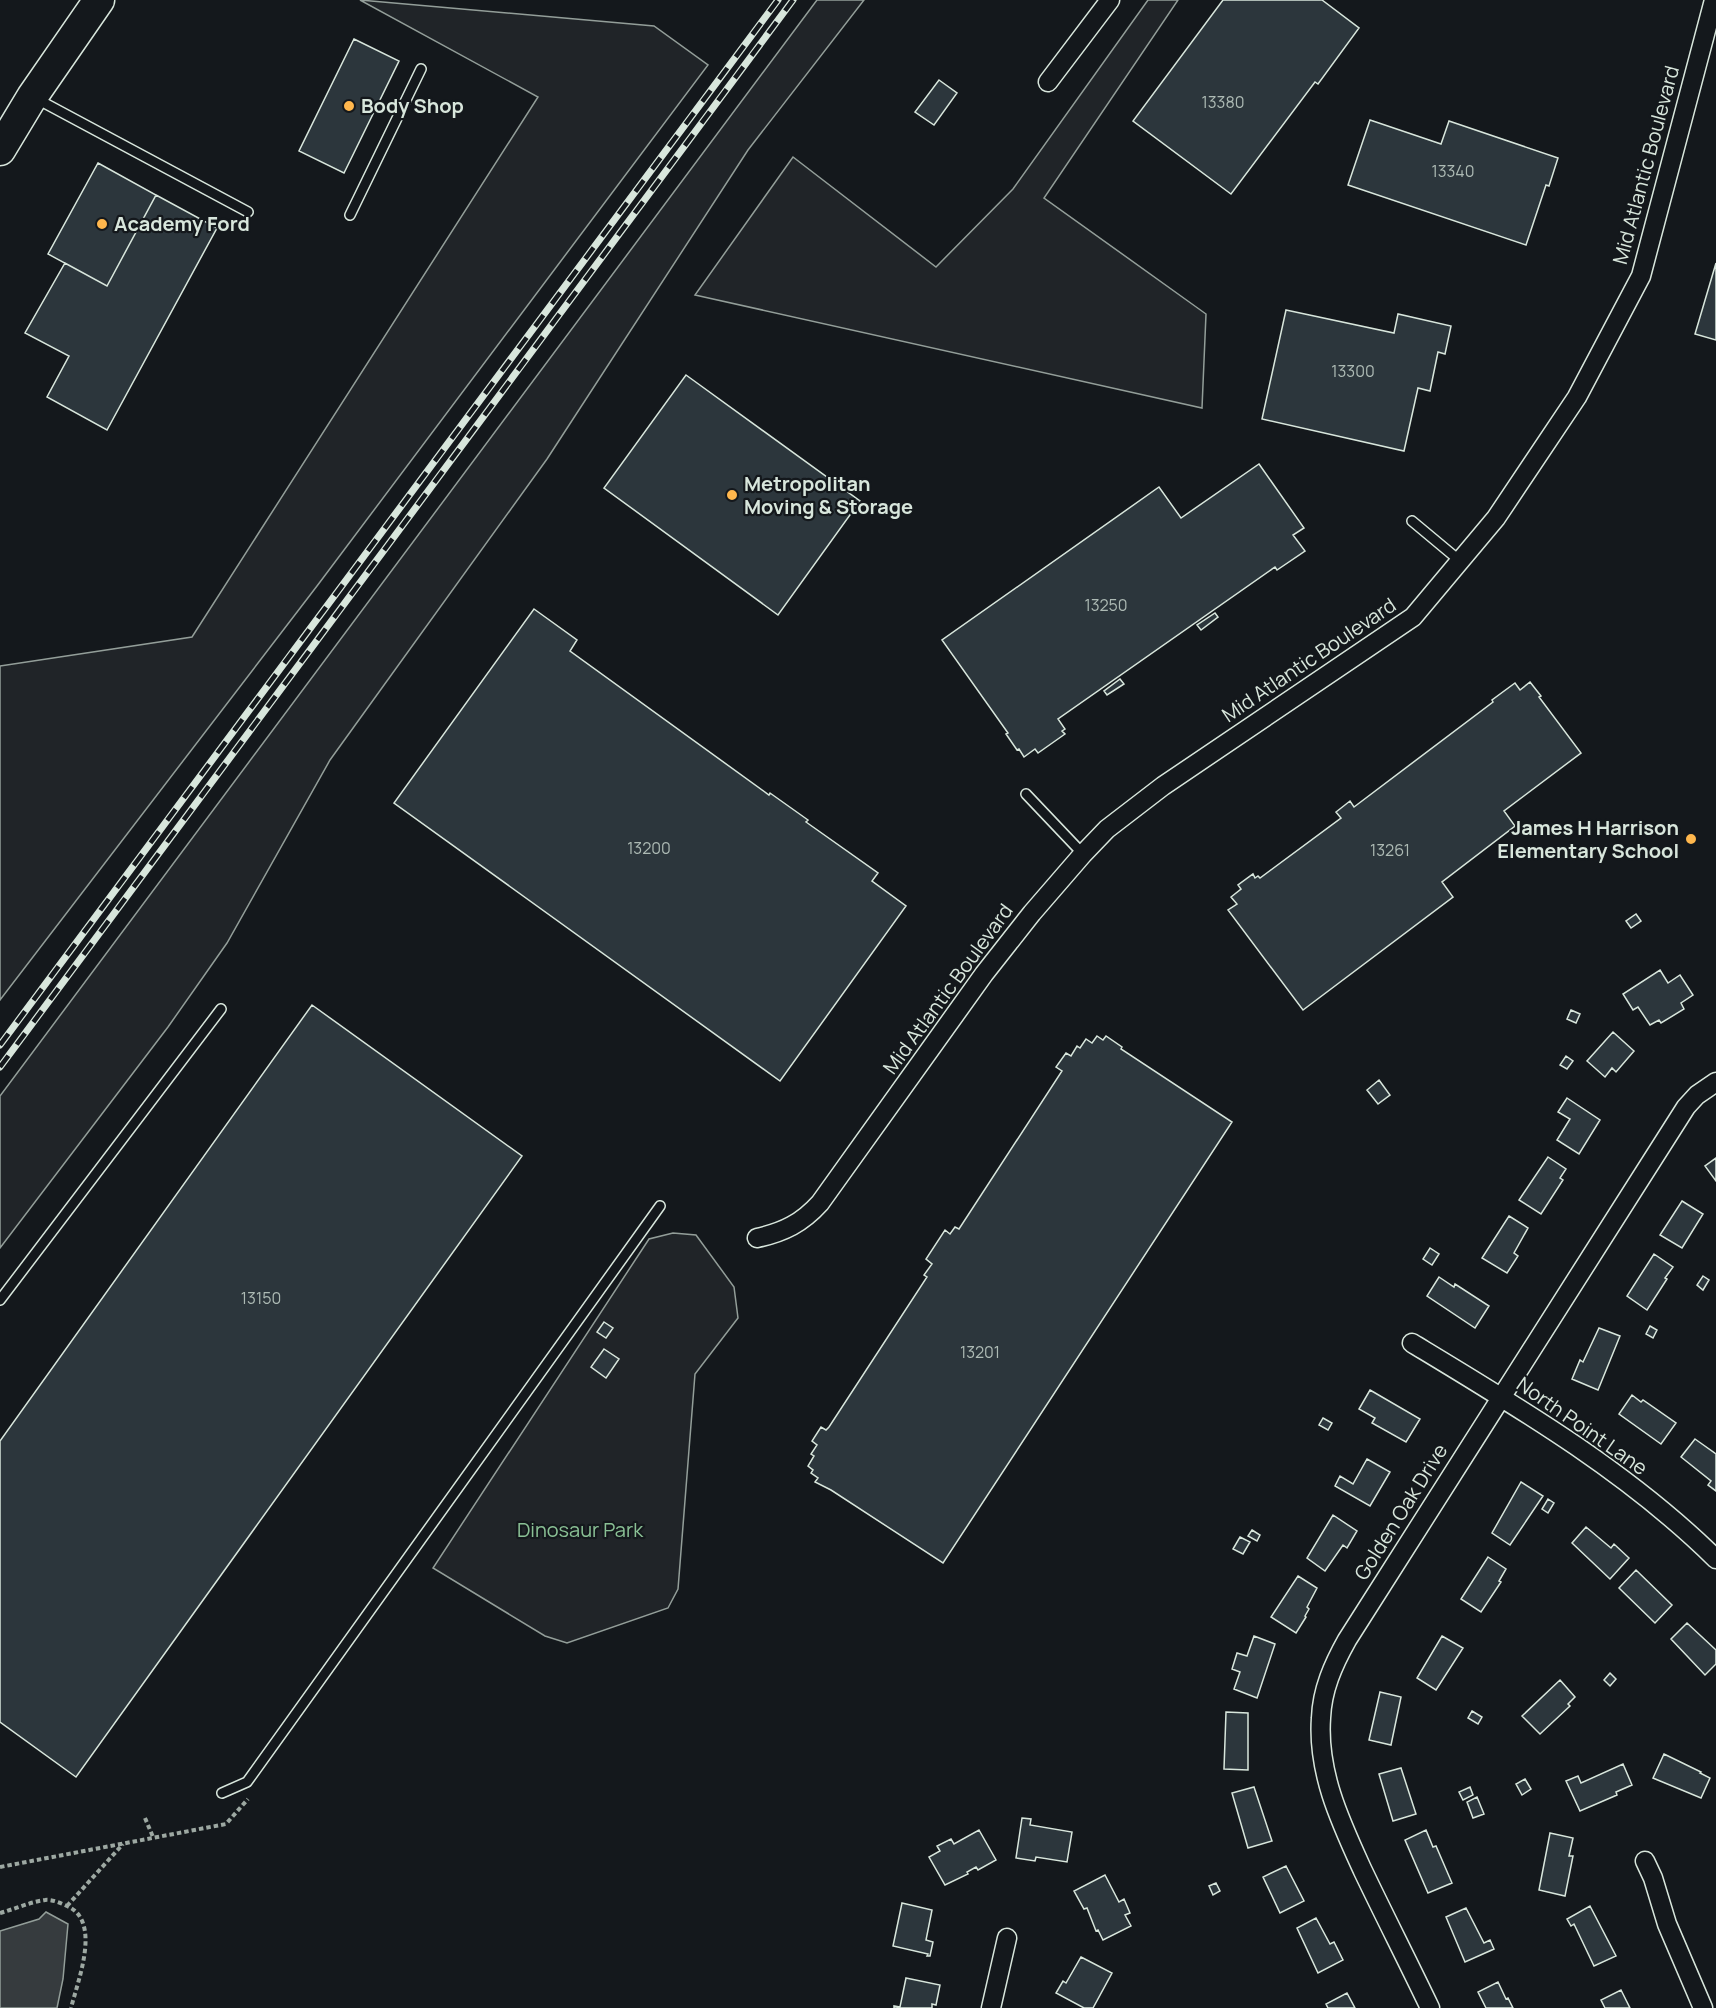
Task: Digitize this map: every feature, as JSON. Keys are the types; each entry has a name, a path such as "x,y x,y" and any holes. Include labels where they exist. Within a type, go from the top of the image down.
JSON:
{"main road":[{"path":"32,97 76,0"},
{"path":"0,150 32,97 99,0"}],"street":[{"path":"1048,82 1110,0"},
{"name":"Mid Atlantic Boulevard","path":"757,1238 776,1234 794,1226 807,1217 820,1203 984,974 1032,913 1107,829 1163,786 1413,617 1496,518 1577,397 1641,276 1714,0"},
{"name":"Golden Oak Drive","path":"1430,2008 1385,1919 1334,1803 1325,1772 1321,1718 1325,1691 1334,1663 1686,1107 1697,1095 1716,1082"},
{"name":"North Point Lane","path":"1412,1343 1501,1396 1589,1456 1641,1494 1716,1559"},
{"path":"1645,1860 1667,1924 1703,2008"},
{"path":"991,2008 1007,1938"}],"lane":[{"path":"350,215 421,69"},
{"path":"32,97 248,212"},
{"path":"1412,521 1460,561"},
{"path":"1026,794 1083,854"},
{"path":"0,1300 221,1009"},
{"path":"222,1793 247,1782 660,1206"}],"path":[{"path":"145,1818 153,1837"},
{"path":"68,1906 124,1842"},
{"path":"0,1913 47,1899 75,1910 82,1920 86,1937 71,2008"}],"green space":[{"path":"360,0 654,26 708,65 317,586 0,1000 0,666 192,637 538,97"},
{"path":"817,0 864,0 748,150 547,459 330,760 227,943 168,1027 0,1248 0,1096"},
{"path":"1148,0 1178,0 1044,198 1206,314 1202,408 695,295 793,157 936,267 1013,189"},
{"name":"Dinosaur Park","path":"673,1233 696,1235 734,1287 738,1318 695,1374 678,1589 668,1608 567,1643 545,1636 433,1568 649,1239"}],"shaded area":[{"path":"46,1912 68,1924 63,1979 57,2008 0,2008 0,1931 39,1919"}],"building":[{"path":"1223,0 1322,0 1359,28 1318,84 1315,82 1231,194 1133,121"},
{"name":"Body Shop","path":"354,39 399,61 344,173 299,151"},
{"path":"939,80 957,93 934,125 915,112"},
{"path":"1370,120 1441,144 1449,121 1558,158 1549,186 1546,185 1526,245 1348,185"},
{"name":"Academy Ford","path":"98,163 156,195 107,286 48,254"},
{"path":"156,195 217,228 107,430 47,397 69,356 25,333 65,263 107,286"},
{"path":"1716,263 1716,340 1695,334"},
{"path":"1286,310 1394,333 1398,314 1451,326 1445,354 1438,352 1430,391 1418,388 1404,451 1262,419"},
{"name":"Metropolitan Moving & Storage","path":"686,375 860,501 778,615 604,488"},
{"path":"1259,464 1304,528 1293,535 1305,551 1277,570 1275,567 1058,719 1065,729 1062,731 1065,734 1038,753 1035,749 1024,757 942,640 1159,487 1181,518"},
{"path":"534,609 577,640 570,651 769,795 770,793 808,820 806,822 878,873 872,881 906,906 780,1081 394,803"},
{"path":"1215,613 1218,617 1201,630 1197,625"},
{"path":"1120,679 1124,684 1107,695 1104,691"},
{"path":"1530,682 1581,753 1504,811 1515,826 1442,882 1453,897 1303,1010 1228,910 1237,904 1231,897 1241,889 1238,885 1253,874 1255,878 1258,876 1260,878 1341,818 1336,812 1350,801 1354,807 1515,683 1520,690"},
{"path":"1636,914 1641,921 1631,928 1626,921"},
{"path":"1660,970 1668,983 1680,975 1693,995 1681,1003 1684,1009 1661,1023 1659,1020 1650,1025 1638,1007 1633,1010 1623,994"},
{"path":"312,1005 522,1156 76,1777 0,1722 0,1441"},
{"path":"1571,1010 1580,1014 1576,1023 1567,1019"},
{"path":"1613,1032 1634,1051 1616,1072 1612,1068 1605,1077 1587,1061"},
{"path":"1097,1036 1103,1040 1106,1036 1122,1047 1121,1049 1232,1122 943,1563 815,1482 818,1478 811,1473 813,1470 808,1466 814,1456 811,1454 817,1445 812,1441 821,1427 826,1430 829,1427 927,1277 924,1275 932,1264 926,1259 945,1230 950,1234 955,1227 959,1229 1062,1071 1056,1067 1066,1053 1071,1056 1077,1046 1080,1048 1086,1039 1092,1043"},
{"path":"1566,1056 1573,1061 1567,1069 1560,1065"},
{"path":"1379,1080 1390,1095 1378,1104 1367,1090"},
{"path":"1567,1098 1600,1120 1579,1154 1557,1140 1570,1119 1558,1112"},
{"path":"1548,1157 1566,1169 1560,1178 1563,1180 1541,1214 1519,1200"},
{"path":"1716,1158 1716,1181 1705,1166"},
{"path":"1682,1201 1703,1214 1682,1248 1660,1235"},
{"path":"1509,1216 1528,1228 1514,1253 1518,1256 1507,1273 1482,1258"},
{"path":"1430,1248 1439,1254 1432,1265 1423,1259"},
{"path":"1654,1254 1673,1267 1647,1310 1627,1296"},
{"path":"1703,1276 1709,1280 1703,1290 1697,1285"},
{"path":"1439,1277 1454,1287 1455,1284 1489,1306 1475,1328 1427,1296"},
{"path":"604,1322 613,1328 606,1338 597,1332"},
{"path":"1650,1326 1657,1330 1653,1338 1646,1334"},
{"path":"1599,1328 1620,1336 1598,1390 1572,1379 1580,1360 1583,1362"},
{"path":"604,1349 619,1359 606,1378 591,1367"},
{"path":"1370,1390 1420,1419 1406,1442 1372,1423 1375,1418 1359,1409"},
{"path":"1632,1395 1676,1423 1661,1444 1619,1414"},
{"path":"1323,1418 1332,1423 1328,1430 1319,1425"},
{"path":"1695,1439 1716,1454 1716,1491 1708,1485 1711,1481 1681,1457"},
{"path":"1367,1459 1390,1472 1370,1506 1335,1486 1340,1476 1353,1484"},
{"path":"1521,1482 1543,1496 1510,1545 1492,1533"},
{"path":"1548,1499 1554,1503 1548,1513 1542,1509"},
{"path":"1333,1515 1357,1531 1347,1548 1343,1545 1325,1571 1307,1558"},
{"path":"1586,1527 1611,1548 1614,1544 1629,1558 1610,1579 1572,1543"},
{"path":"1252,1530 1260,1535 1257,1541 1248,1536"},
{"path":"1240,1537 1250,1542 1243,1554 1233,1549"},
{"path":"1488,1557 1506,1569 1499,1581 1501,1582 1481,1612 1461,1599"},
{"path":"1636,1570 1672,1605 1655,1623 1619,1588"},
{"path":"1298,1576 1317,1588 1307,1607 1309,1609 1306,1617 1296,1633 1271,1617"},
{"path":"1687,1623 1716,1650 1716,1664 1705,1675 1671,1639"},
{"path":"1254,1636 1275,1644 1257,1698 1234,1689 1240,1672 1232,1669 1237,1653 1247,1656"},
{"path":"1442,1636 1463,1648 1436,1690 1417,1678"},
{"path":"1610,1673 1616,1679 1610,1686 1604,1680"},
{"path":"1560,1680 1575,1697 1568,1704 1570,1706 1540,1734 1522,1716"},
{"path":"1380,1692 1401,1697 1391,1745 1369,1740"},
{"path":"1472,1711 1482,1717 1478,1724 1468,1718"},
{"path":"1226,1712 1248,1713 1248,1770 1224,1769"},
{"path":"1664,1754 1710,1778 1701,1798 1653,1778"},
{"path":"1623,1764 1632,1785 1616,1792 1617,1795 1580,1811 1566,1781 1578,1776 1581,1783"},
{"path":"1401,1768 1416,1814 1393,1821 1379,1774"},
{"path":"1525,1779 1531,1789 1522,1795 1516,1784"},
{"path":"1254,1787 1272,1841 1248,1848 1232,1793"},
{"path":"1470,1787 1473,1795 1463,1800 1459,1792"},
{"path":"1477,1797 1484,1814 1473,1818 1467,1802"},
{"path":"1022,1818 1031,1819 1030,1825 1072,1832 1067,1862 1036,1857 1035,1861 1016,1858"},
{"path":"979,1830 996,1860 978,1870 976,1867 967,1872 968,1874 945,1885 929,1857 940,1851 937,1846 951,1839 954,1844"},
{"path":"1426,1830 1433,1847 1436,1846 1452,1883 1428,1893 1405,1840"},
{"path":"1550,1833 1573,1838 1569,1856 1573,1856 1565,1896 1539,1890"},
{"path":"1286,1866 1304,1901 1280,1913 1263,1877"},
{"path":"1105,1875 1119,1902 1124,1899 1130,1913 1125,1915 1131,1926 1103,1940 1098,1930 1096,1931 1087,1908 1084,1909 1074,1891"},
{"path":"1216,1883 1220,1891 1213,1895 1209,1886"},
{"path":"902,1903 932,1910 926,1940 933,1942 930,1956 893,1946"},
{"path":"1590,1906 1616,1956 1594,1966 1574,1924 1571,1926 1567,1919"},
{"path":"1466,1908 1484,1943 1490,1940 1494,1949 1465,1962 1446,1917"},
{"path":"1316,1918 1330,1944 1334,1942 1343,1960 1318,1973 1297,1928"},
{"path":"1081,1957 1112,1973 1093,2008 1084,2008 1056,1993 1063,1981 1066,1983"},
{"path":"906,1978 940,1985 936,2005 932,2004 932,2008 894,2008 894,2006 900,2007"},
{"path":"1498,1982 1513,2008 1486,2008 1478,1992"},
{"path":"1621,1990 1630,2008 1605,2008 1601,2000"},
{"path":"1347,1993 1355,2008 1328,2008 1326,2004"}],"railway":[{"path":"0,1045 778,0"},
{"path":"0,1067 793,0"}],"place":[{"name":"Body Shop","path":"349,106"},
{"name":"Academy Ford","path":"102,224"},
{"name":"Metropolitan Moving & Storage","path":"732,495"},
{"name":"James H Harrison Elementary School","path":"1691,839"}]}
